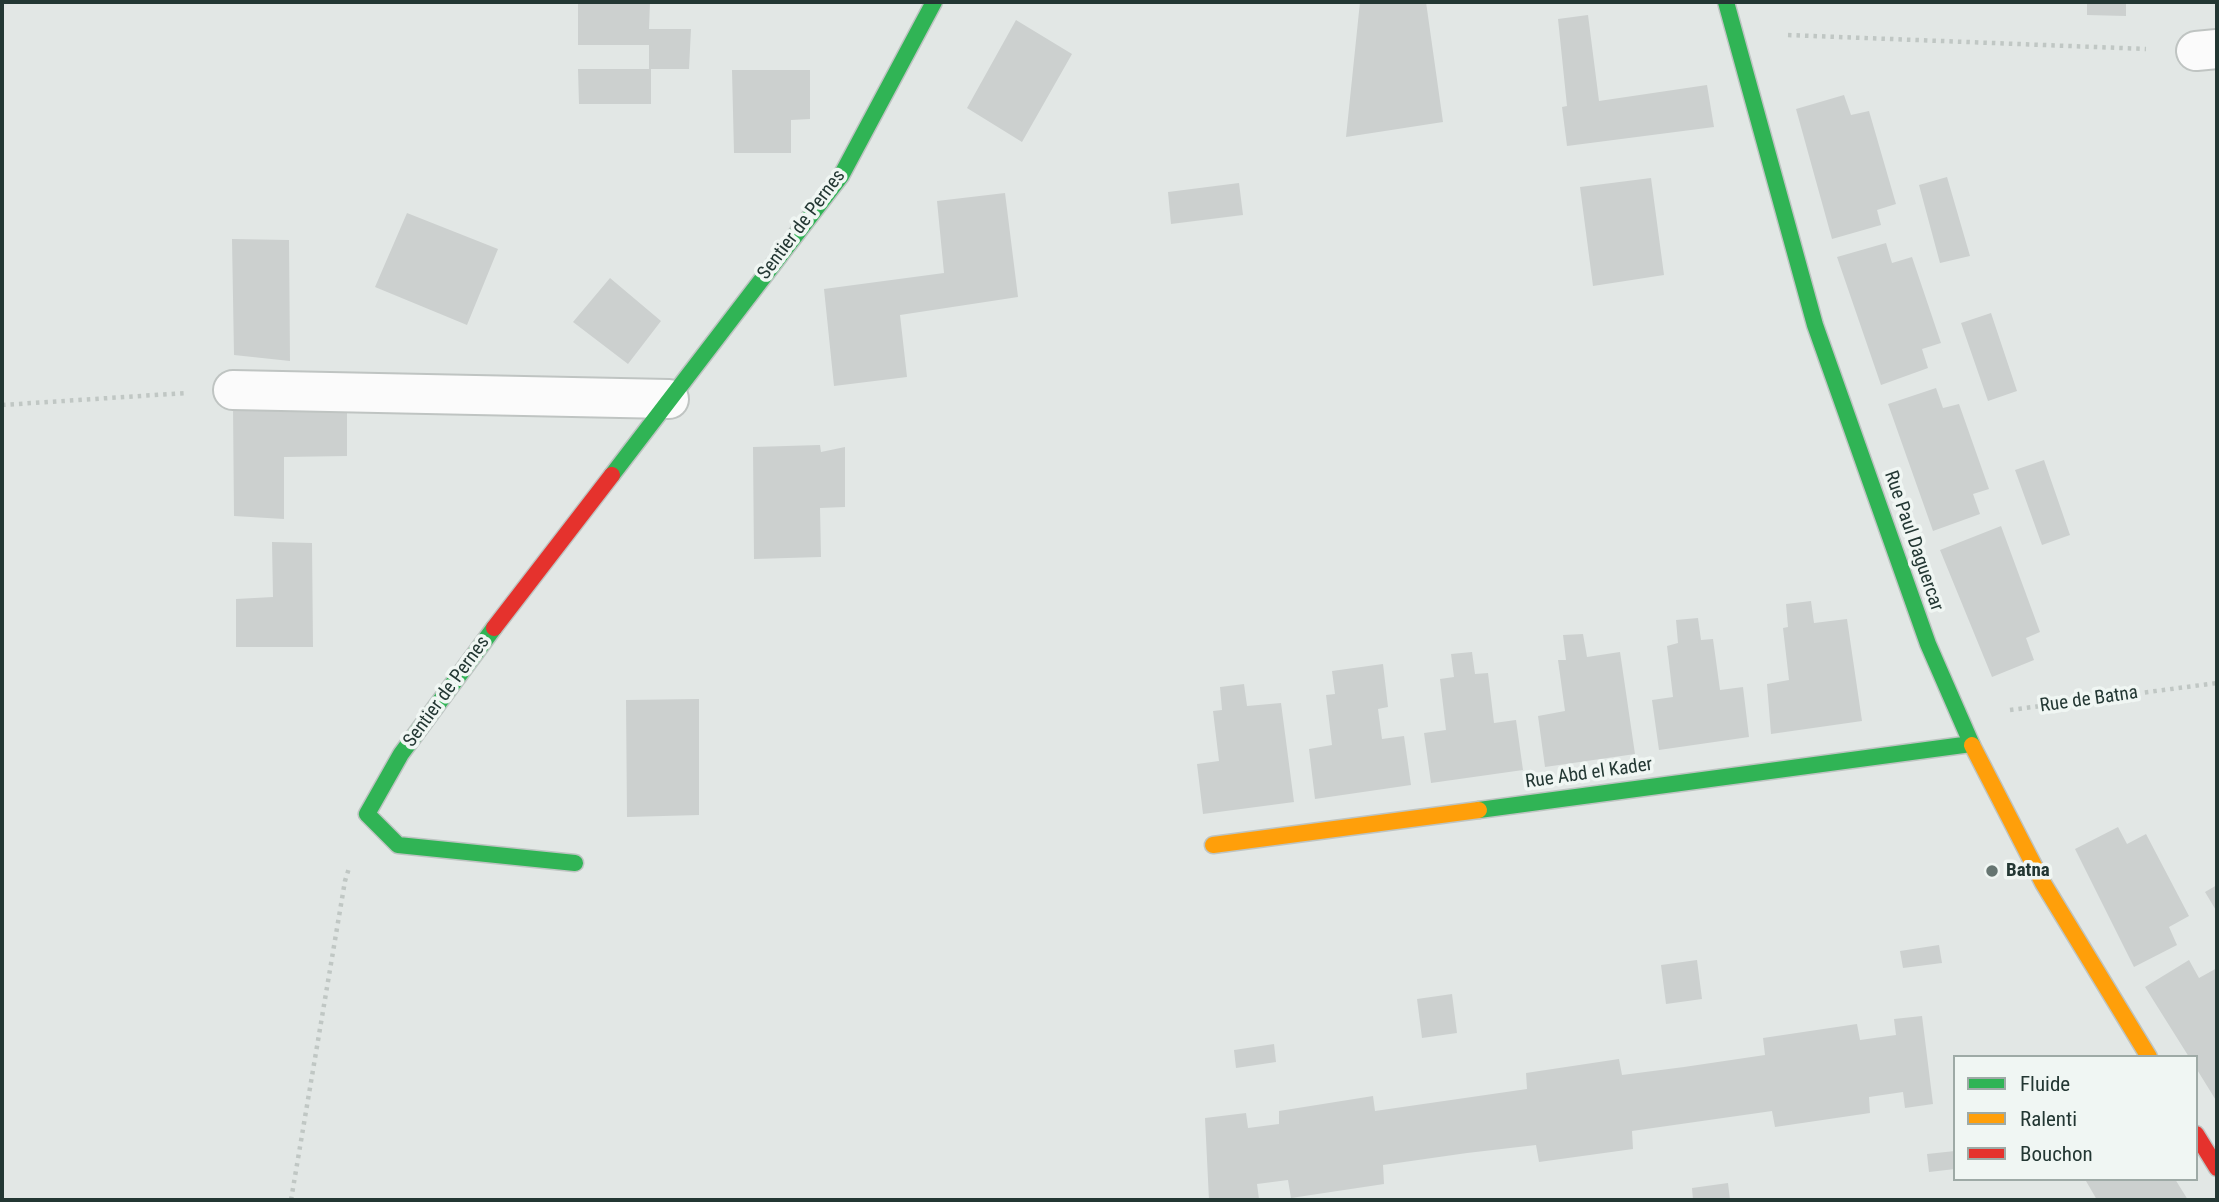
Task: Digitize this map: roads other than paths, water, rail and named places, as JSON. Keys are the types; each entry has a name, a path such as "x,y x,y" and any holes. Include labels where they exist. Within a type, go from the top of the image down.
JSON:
{"street":[{"name":"Sentier de Pernes","path":"575,863 398,845 367,814 401,754 504,615 841,176 934,2"},
{"name":"Rue Paul Daguercar","path":"1726,2 1815,325 1928,644 1971,744 2043,883 2148,1055"},
{"path":"233,390 669,399"},
{"name":"Rue Abd el Kader","path":"1213,845 1971,744"},
{"path":"2198,1137 2217,1168"}],"place":[{"name":"Batna","path":"1992,871"}]}
